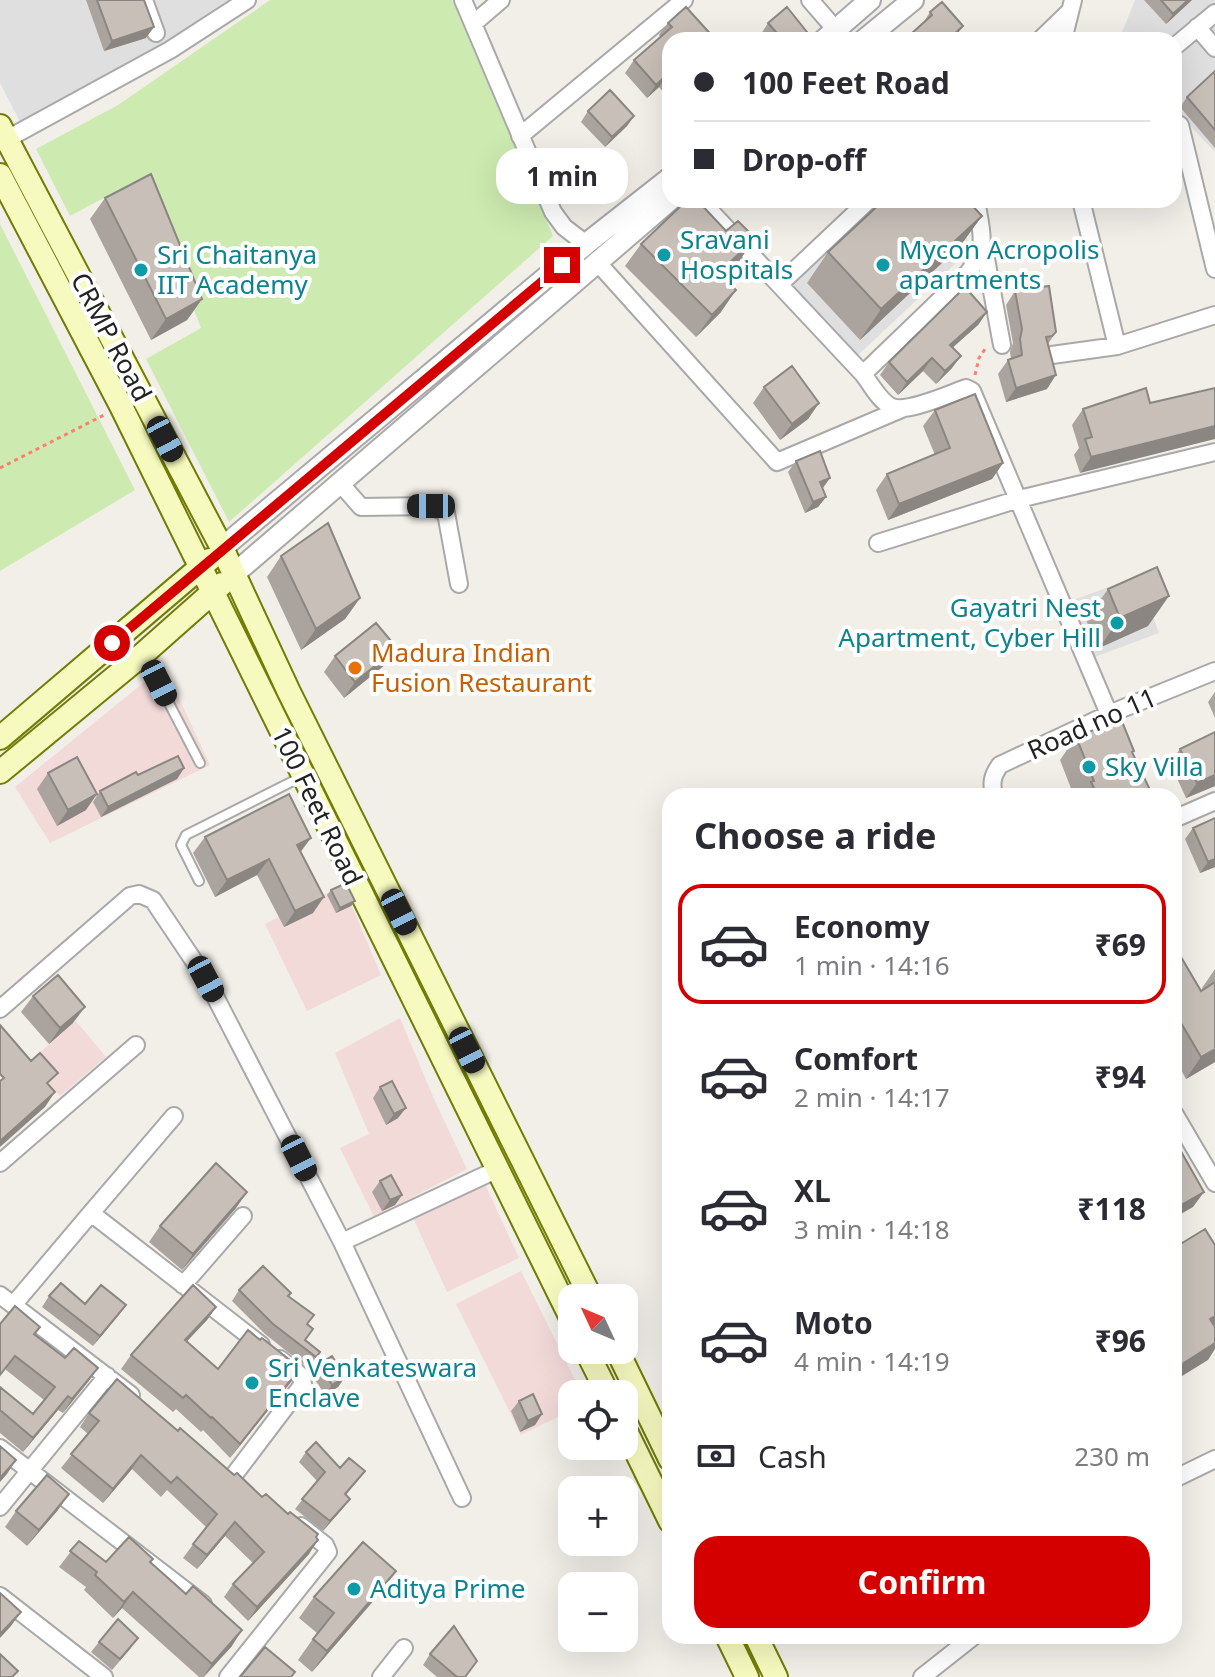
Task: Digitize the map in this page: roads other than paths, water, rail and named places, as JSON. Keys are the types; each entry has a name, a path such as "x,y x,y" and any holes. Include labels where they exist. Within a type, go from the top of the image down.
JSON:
{"main road":[{"name":"CRMP Road","path":"3,133 222,548"},
{"name":"CRMP Road","path":"0,175 211,592"},
{"path":"0,738 222,548"},
{"name":"100 Feet Road","path":"222,548 289,692 584,1284"},
{"path":"0,772 234,574"},
{"name":"100 Feet Road","path":"211,592 558,1291"},
{"path":"624,1364 662,1443"},
{"path":"638,1456 662,1505"},
{"path":"731,1644 747,1677"},
{"path":"760,1644 776,1677"}],"street":[{"path":"144,0 156,33"},
{"path":"3,133 170,50 247,0"},
{"path":"463,0 557,220 586,244"},
{"path":"473,24 501,0"},
{"path":"520,136 684,0"},
{"path":"810,0 828,32"},
{"path":"833,32 870,0"},
{"path":"874,32 913,0"},
{"path":"1047,32 1071,6"},
{"path":"1065,32 1071,6"},
{"path":"1182,40 1215,13"},
{"path":"1197,27 1215,48"},
{"path":"1182,133 1215,269"},
{"path":"222,548 662,184"},
{"path":"234,574 662,207"},
{"path":"708,208 863,374 884,401 893,407 904,408"},
{"path":"780,284 861,208"},
{"path":"977,208 1001,338"},
{"path":"1083,208 1117,346"},
{"path":"863,374 968,273 978,260 983,245"},
{"path":"598,263 777,462 904,408 966,388 972,391 1109,714"},
{"path":"1052,355 1117,346 1215,315"},
{"path":"878,543 1019,499 1215,452"},
{"path":"340,483 361,507 431,506 446,513 459,584"},
{"name":"Road no 11","path":"992,788 994,774 1000,765 1109,714 1215,671"},
{"path":"1182,815 1215,801"},
{"path":"0,1009 130,896 139,894 153,900 206,979 342,1242 462,1498"},
{"path":"0,1163 136,1045"},
{"path":"142,1403 7,1299 91,1213 174,1116"},
{"path":"1182,1127 1215,1183"},
{"path":"342,1242 498,1169"},
{"path":"91,1213 303,1378 303,1384 234,1475"},
{"path":"183,1285 243,1216"},
{"path":"0,1507 107,1376"},
{"path":"0,1448 217,1615"},
{"path":"1182,1475 1215,1459"},
{"path":"228,1677 328,1552 325,1545 291,1519"},
{"path":"0,1596 104,1677"},
{"path":"922,1677 964,1644"},
{"path":"381,1677 404,1648"}],"lane":[{"path":"143,654 200,763"},
{"path":"199,881 181,845 186,835 302,776"}],"place":[{"name":"Sravani Hospitals","path":"664,255"},
{"name":"Mycon Acropolis apartments","path":"883,265"},
{"name":"Sri Chaitanya IIT Academy","path":"141,270"},
{"name":"Gayatri Nest Apartment, Cyber Hill","path":"1117,623"},
{"name":"Madura Indian Fusion Restaurant","path":"355,668"},
{"name":"Sky Villa","path":"1089,767"},
{"name":"Sri Venkateswara Enclave","path":"252,1383"},
{"name":"Aditya Prime","path":"354,1589"}]}
